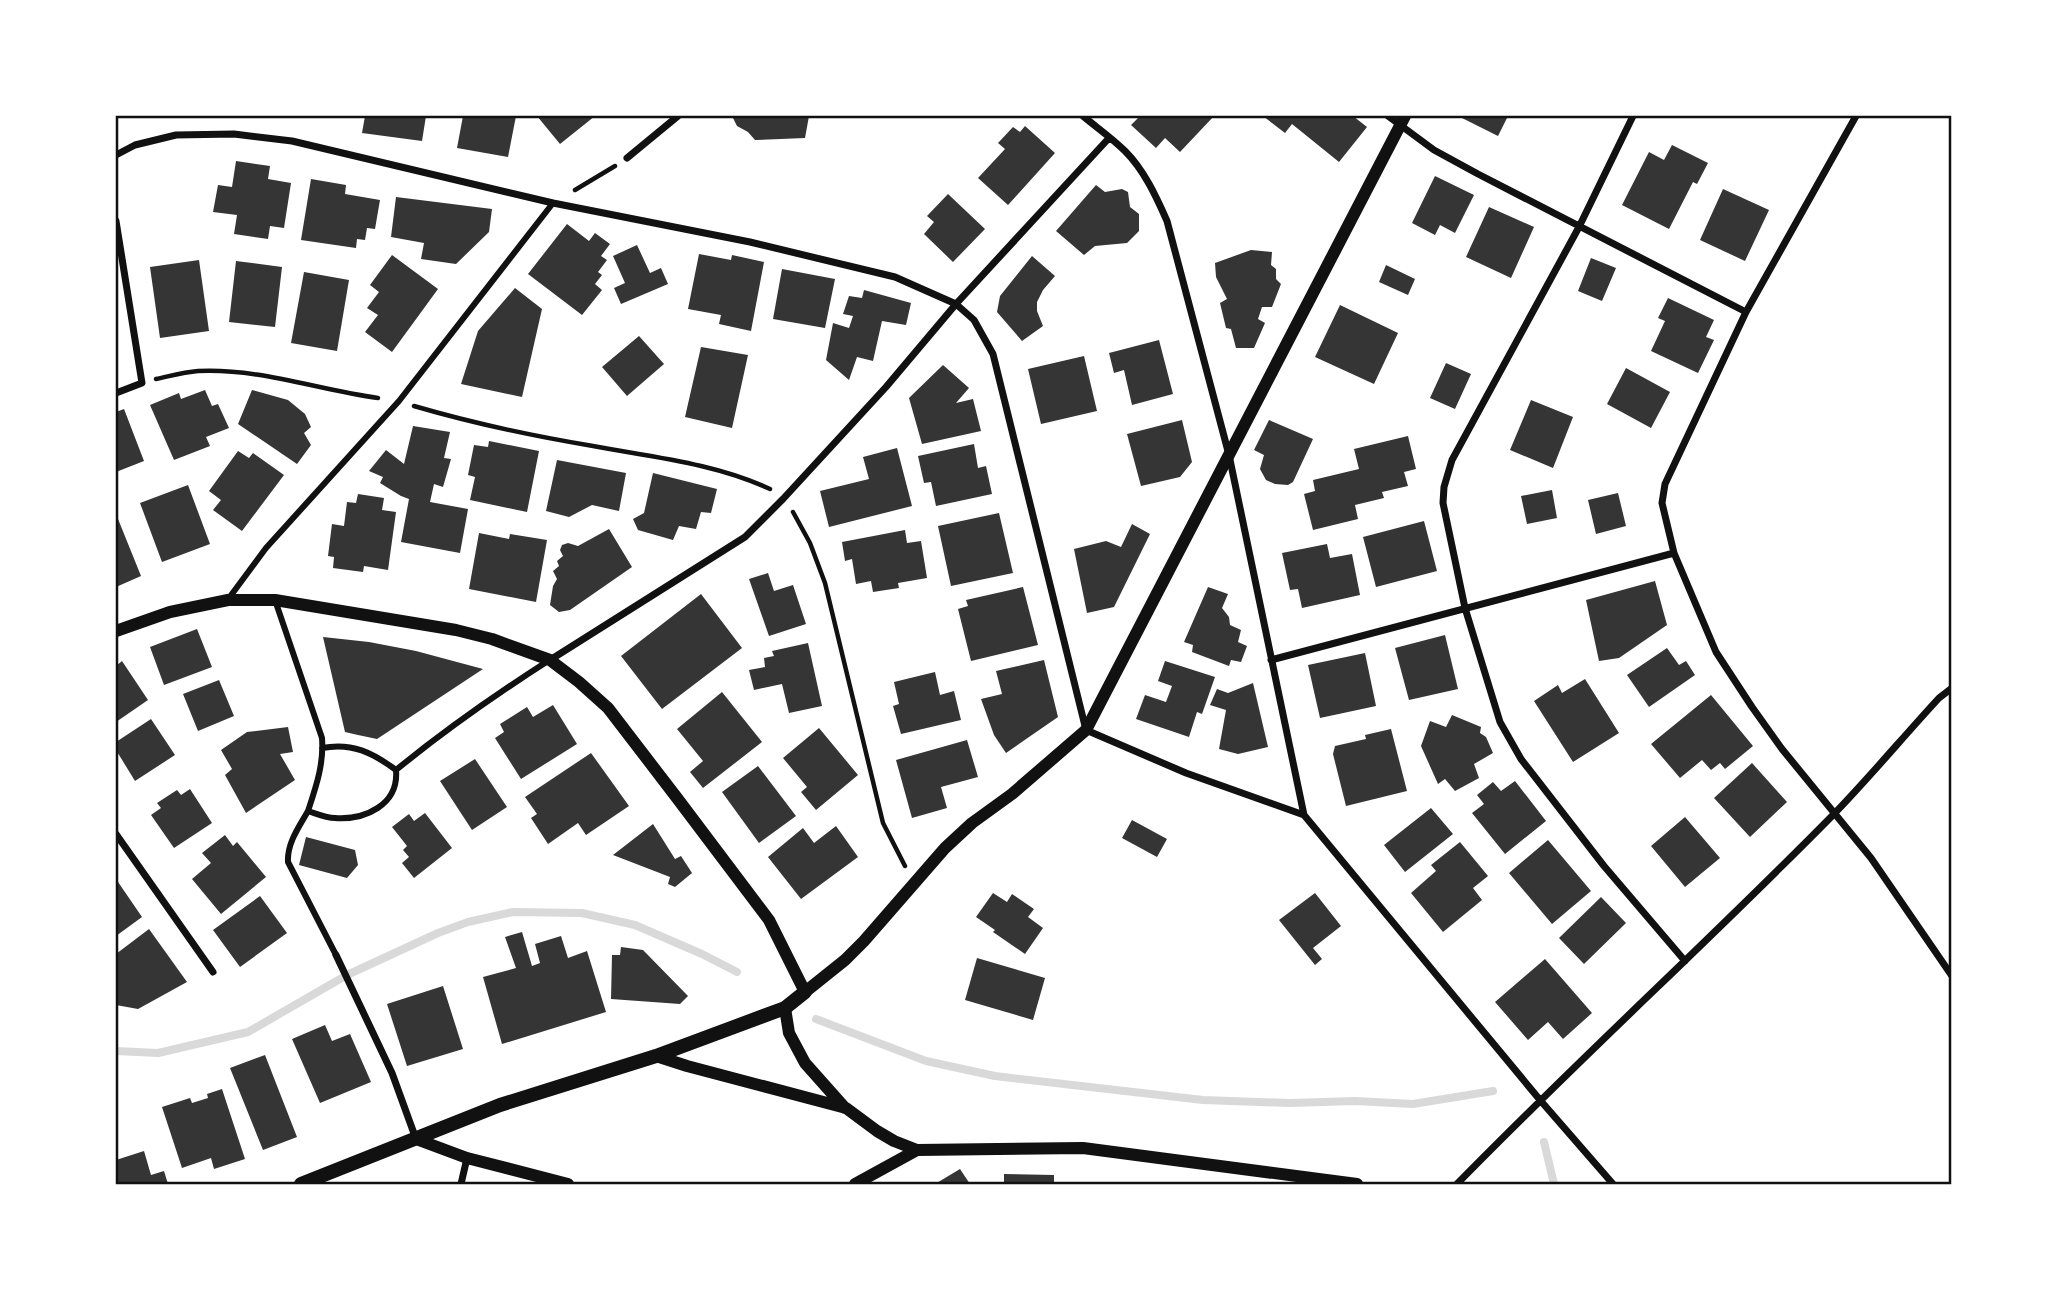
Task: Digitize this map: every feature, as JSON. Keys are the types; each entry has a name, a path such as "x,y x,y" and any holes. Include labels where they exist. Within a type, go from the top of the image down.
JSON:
{"main road":[{"path":"301,1185 500,1105 656,1056 785,1008 805,992"}],"street":[{"path":"627,158 678,116"},
{"path":"1083,116 1125,151 1157,197 1167,220 1229,455 1304,815 1613,1185"},
{"path":"1388,116 1402,121 1434,150 1746,312"},
{"path":"1633,116 1578,227 1452,460 1444,487 1443,503 1465,608 1500,722 1521,759 1605,866 1685,961"},
{"path":"1856,116 1746,312 1665,484 1662,503 1674,553 1716,652 1782,749 1871,858 1951,976"},
{"path":"116,631 170,612 228,600 275,600 456,630 492,639 550,660 608,708 769,920 805,992 854,951 946,848 972,823 1012,794 1086,730 1402,121"},
{"path":"116,155 135,145 176,135 233,134 292,141 553,203 750,242 895,278 956,304 974,320 993,354 1086,730"},
{"path":"396,770 492,697 745,537 886,387 956,304 1109,138"},
{"path":"228,600 266,548 399,401 553,203"},
{"path":"116,221 142,383 116,393"},
{"path":"1271,660 1674,553"},
{"path":"275,600 322,738 318,781 308,811 292,841 288,862 392,1073 416,1139 467,1158 568,1185"},
{"path":"1457,1185 1540,1100 1834,814 1951,688"},
{"path":"1086,730 1186,774 1304,815"},
{"path":"308,811 337,818 372,813 387,800 397,781 396,770 382,760 339,745 322,748"},
{"path":"116,834 213,972"},
{"path":"785,1008 789,1033 805,1063 846,1108 877,1131 917,1150 1083,1148 1357,1185"},
{"path":"656,1056 846,1108"},
{"path":"855,1185 917,1150"},
{"path":"461,1185 467,1158"}],"path":[{"path":"553,203 627,158"},
{"path":"142,383 197,371 267,376 399,401 442,414 579,444 705,467 761,485 783,499 802,526 821,571 883,823 914,884"}],"building":[{"path":"365,116 426,116 422,141 362,133"},
{"path":"463,116 516,116 508,157 457,148"},
{"path":"537,116 595,116 560,144"},
{"path":"732,116 809,116 805,138 755,140 737,126"},
{"path":"1140,116 1214,116 1180,152 1165,138 1156,148 1131,125"},
{"path":"1263,116 1353,116 1367,127 1339,162 1292,124 1285,133"},
{"path":"1458,116 1508,116 1498,136"},
{"path":"1025,126 1055,153 1008,205 978,178 1005,149 998,143 1013,127 1020,132"},
{"path":"1672,145 1708,163 1697,184 1693,182 1669,229 1622,205 1649,152 1664,160"},
{"path":"236,161 270,166 268,179 291,183 284,228 270,226 268,239 234,234 237,215 213,212 218,185 232,187"},
{"path":"1435,176 1474,195 1455,233 1440,225 1435,235 1412,223"},
{"path":"311,179 346,185 345,194 380,200 375,229 367,228 365,240 357,239 356,248 301,240"},
{"path":"1096,185 1105,192 1122,189 1128,192 1130,207 1139,214 1139,231 1127,243 1095,246 1084,255 1056,231"},
{"path":"1723,189 1769,210 1745,261 1700,240"},
{"path":"948,194 985,229 953,262 924,234 934,222 927,216"},
{"path":"396,197 492,209 489,232 456,264 421,259 424,243 391,237"},
{"path":"1489,207 1534,227 1511,278 1466,257"},
{"path":"567,224 589,241 595,233 610,244 601,256 607,260 598,272 602,275 595,284 602,290 582,315 528,274"},
{"path":"637,245 650,273 661,268 668,284 621,304 614,288 625,283 613,256"},
{"path":"1251,250 1272,252 1271,265 1276,269 1276,279 1281,284 1272,307 1262,307 1258,319 1265,323 1254,348 1236,348 1231,329 1226,328 1220,303 1227,299 1216,277 1215,263"},
{"path":"699,254 731,260 732,255 764,262 751,331 719,324 721,315 688,309"},
{"path":"392,255 438,289 392,352 365,332 378,315 367,308 379,292 370,285"},
{"path":"1032,256 1055,276 1037,302 1037,311 1043,326 1022,341 997,312 1000,296"},
{"path":"1591,258 1616,268 1602,301 1578,291"},
{"path":"199,260 209,331 160,338 150,267"},
{"path":"236,261 282,267 275,327 229,322"},
{"path":"1386,265 1415,279 1408,295 1379,282"},
{"path":"782,269 835,279 825,328 773,319"},
{"path":"304,272 349,280 337,351 291,343"},
{"path":"515,288 542,309 522,397 461,384 478,331"},
{"path":"864,290 911,303 906,325 882,321 873,361 857,357 849,380 826,360 833,323 849,328 853,316 843,314 849,296 862,298"},
{"path":"1668,298 1714,320 1706,337 1714,340 1698,373 1651,351 1665,321 1658,318"},
{"path":"1340,305 1398,333 1374,384 1315,357"},
{"path":"639,336 664,364 627,396 602,367"},
{"path":"1159,340 1173,394 1132,405 1124,370 1114,373 1109,353"},
{"path":"701,347 748,355 732,428 685,417"},
{"path":"1084,356 1097,411 1041,424 1028,369"},
{"path":"1446,363 1471,374 1455,409 1430,398"},
{"path":"943,365 969,388 956,403 973,399 981,431 922,444 909,398"},
{"path":"1626,368 1670,392 1651,428 1607,404"},
{"path":"205,390 212,406 218,404 229,428 206,437 210,446 174,460 150,405 179,393 181,399"},
{"path":"252,390 288,400 305,414 311,427 304,433 311,445 297,464 238,424"},
{"path":"1531,400 1573,417 1553,468 1510,450"},
{"path":"124,409 144,461 116,472 116,412"},
{"path":"1182,420 1192,462 1180,477 1141,486 1127,434"},
{"path":"1269,420 1313,439 1293,482 1288,485 1266,480 1260,469 1264,455 1254,450"},
{"path":"413,426 450,432 444,458 451,459 443,487 434,484 430,502 468,509 460,553 401,542 409,499 380,483 383,477 369,471 386,450 404,464"},
{"path":"1408,436 1416,469 1404,472 1408,486 1382,492 1384,498 1355,505 1358,519 1313,530 1304,494 1315,491 1313,480 1359,469 1354,449"},
{"path":"489,441 539,451 527,512 470,500 475,477 468,475 474,445 488,447"},
{"path":"974,444 978,468 986,466 992,494 936,506 931,482 924,483 918,456"},
{"path":"897,448 912,506 829,527 820,491 869,479 863,457"},
{"path":"238,451 249,458 253,453 284,475 242,531 213,510 221,500 209,491"},
{"path":"557,460 626,473 619,511 592,505 569,517 546,511"},
{"path":"653,473 717,489 711,513 701,512 696,529 679,526 673,540 638,530 633,519 644,513"},
{"path":"188,485 210,544 162,562 140,503"},
{"path":"1552,490 1557,518 1527,524 1521,496"},
{"path":"1618,493 1626,526 1596,534 1588,500"},
{"path":"358,494 384,498 382,510 396,512 388,570 364,566 363,572 333,568 334,557 328,556 332,524 344,526 347,502 356,503"},
{"path":"999,513 1013,573 951,586 938,526"},
{"path":"116,514 141,576 116,587"},
{"path":"1424,521 1437,571 1376,587 1363,537"},
{"path":"1132,524 1150,534 1114,607 1087,613 1074,549 1106,541 1121,547"},
{"path":"609,529 632,567 570,610 559,612 550,605 557,579 553,571 559,566 557,561 563,556 560,550 562,545 568,543 578,546"},
{"path":"905,530 907,543 921,541 927,578 898,583 899,588 873,592 871,581 856,584 852,559 845,561 842,542"},
{"path":"479,533 509,539 510,534 547,540 536,602 469,589"},
{"path":"1327,544 1330,558 1352,554 1360,595 1302,608 1298,589 1290,590 1282,553"},
{"path":"768,573 774,591 793,585 806,624 769,636 749,579"},
{"path":"1655,581 1667,625 1619,658 1599,661 1586,600"},
{"path":"1023,587 1038,645 971,661 958,609 968,606 966,600"},
{"path":"1208,587 1228,594 1222,608 1229,617 1230,625 1241,630 1238,642 1247,646 1241,662 1231,660 1229,666 1192,652 1193,645 1184,642"},
{"path":"701,594 742,648 662,709 621,656"},
{"path":"197,629 212,667 164,685 150,647"},
{"path":"1445,635 1458,689 1409,700 1395,648"},
{"path":"323,637 416,651 483,669 377,739 345,732"},
{"path":"808,643 822,706 789,713 782,684 754,690 749,670 765,667 764,658 774,656 772,651"},
{"path":"1667,648 1679,665 1686,661 1695,675 1649,707 1627,675"},
{"path":"1365,653 1376,706 1320,718 1308,665"},
{"path":"1044,660 1058,717 1006,753 994,735 981,699 1002,694 996,671"},
{"path":"122,661 148,700 116,722 116,666"},
{"path":"1165,661 1215,677 1202,714 1197,712 1189,737 1136,719 1145,695 1166,702 1172,686 1158,681"},
{"path":"935,672 940,695 954,691 961,720 901,734 893,706 899,704 894,682"},
{"path":"1585,679 1619,733 1573,762 1534,701 1558,685 1562,693"},
{"path":"219,680 234,716 198,731 183,694"},
{"path":"1253,683 1268,747 1238,754 1219,749 1226,710 1210,705 1217,689 1228,693"},
{"path":"722,692 762,742 703,788 690,772 703,761 677,729"},
{"path":"1711,695 1753,746 1725,769 1720,763 1711,770 1702,760 1680,778 1651,744"},
{"path":"553,705 577,744 521,779 495,738 504,732 500,724 527,707 533,717"},
{"path":"1452,715 1481,727 1480,733 1486,737 1493,753 1474,764 1479,778 1455,791 1445,779 1438,784 1421,746 1430,721 1446,727"},
{"path":"151,719 175,755 135,781 116,750 116,742"},
{"path":"288,727 293,752 280,754 295,780 246,813 225,775 232,769 221,750 247,732"},
{"path":"819,728 858,775 816,810 801,792 807,787 783,758"},
{"path":"1391,729 1407,791 1346,806 1333,754 1335,746 1366,739 1365,735"},
{"path":"967,740 978,777 941,787 947,808 912,818 896,760"},
{"path":"591,753 629,806 586,835 578,823 548,844 531,818 537,814 525,797"},
{"path":"475,759 507,807 472,830 440,781"},
{"path":"1752,763 1787,802 1750,837 1714,798"},
{"path":"758,766 796,816 759,843 722,792"},
{"path":"1515,781 1546,821 1505,854 1472,813 1484,804 1477,795 1493,782 1501,791"},
{"path":"190,789 212,823 174,848 151,815 161,808 157,803 177,790 181,795"},
{"path":"1431,808 1453,834 1405,872 1384,845"},
{"path":"425,813 452,848 414,878 402,863 409,857 403,850 407,846 392,827 409,814 414,821"},
{"path":"1685,817 1720,858 1685,887 1651,846"},
{"path":"1132,820 1167,839 1157,857 1122,838"},
{"path":"653,824 675,859 681,856 692,873 675,887 668,884 670,877 613,855"},
{"path":"836,826 858,857 801,899 768,857 803,828 814,843"},
{"path":"225,835 233,846 237,842 266,877 221,914 192,879 211,863 202,853"},
{"path":"306,837 355,850 358,865 347,878 299,865"},
{"path":"1548,840 1591,891 1552,924 1509,873"},
{"path":"1460,842 1488,876 1473,888 1482,900 1443,932 1411,893 1436,871 1431,865"},
{"path":"116,879 142,917 116,936"},
{"path":"993,893 1007,902 1012,894 1034,909 1028,917 1043,928 1025,954 976,917"},
{"path":"1315,893 1341,926 1313,948 1322,959 1315,965 1279,920"},
{"path":"260,896 287,933 240,967 213,930"},
{"path":"1601,897 1626,923 1584,964 1559,938"},
{"path":"149,929 187,982 138,1009 116,1005 116,954"},
{"path":"522,932 532,966 540,963 535,944 561,936 568,958 587,951 606,1012 502,1044 483,977 516,968 505,937"},
{"path":"621,947 643,950 688,996 680,1004 611,999 612,955 620,955"},
{"path":"977,958 1045,978 1033,1020 965,1000"},
{"path":"1545,959 1592,1013 1563,1039 1548,1022 1528,1040 1495,1002"},
{"path":"443,986 463,1049 407,1066 387,1004"},
{"path":"325,1025 332,1041 350,1034 371,1082 320,1103 292,1039"},
{"path":"265,1055 297,1137 263,1150 230,1068"},
{"path":"222,1089 245,1159 214,1169 211,1158 182,1168 162,1107 190,1098 192,1103 208,1098 207,1094"},
{"path":"144,1151 151,1175 164,1171 168,1184 116,1184 116,1160"},
{"path":"960,1169 970,1184 935,1184"},
{"path":"1004,1174 1054,1175 1054,1184 1004,1184"}],"waterway":[{"path":"116,1051 158,1053 248,1032 347,975 438,933 468,922 513,912 582,913 635,925 737,972"},
{"path":"816,1019 926,1061 995,1076 1203,1100 1413,1104 1493,1091"},
{"path":"1544,1142 1554,1184"}]}
